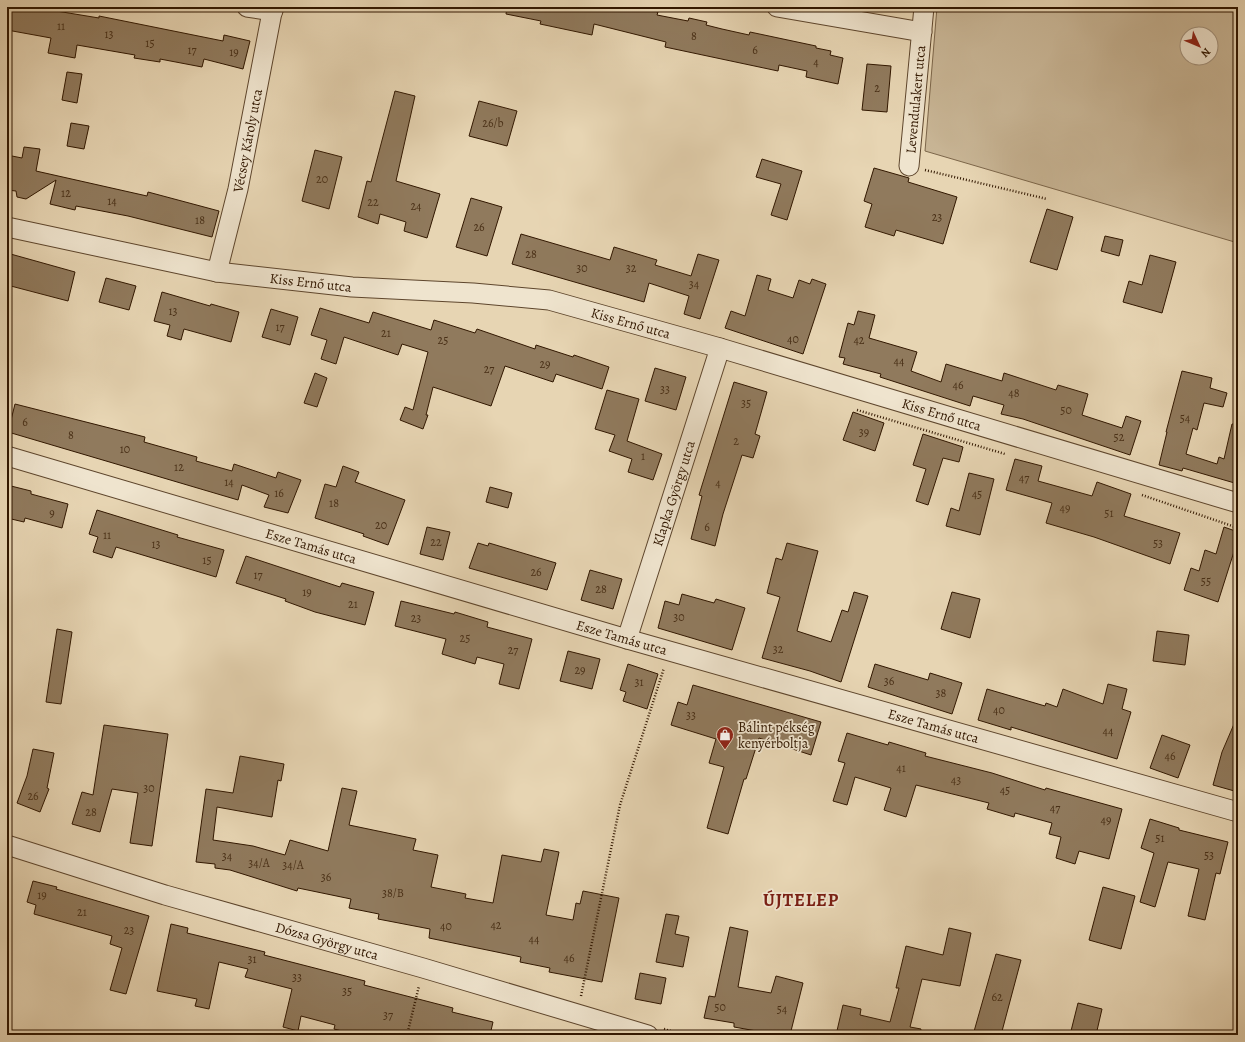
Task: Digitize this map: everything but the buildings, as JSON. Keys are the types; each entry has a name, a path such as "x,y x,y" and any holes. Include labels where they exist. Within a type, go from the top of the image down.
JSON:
{"street":[{"path":"247,7 273,9"},
{"name":"Levendulakert utca","path":"777,7 922,32"},
{"name":"Levendulakert utca","path":"910,166 924,7"},
{"name":"Vécsey Károly utca","path":"217,272 238,189 273,9"},
{"name":"Kiss Ernő utca","path":"7,227 217,272 352,287 473,293 549,300 720,348 1238,503"},
{"name":"Klapka György utca","path":"627,639 720,348"},
{"name":"Esze Tamás utca","path":"7,456 627,639 1238,812"},
{"name":"Dózsa György utca","path":"7,845 165,895 423,968 648,1035"}],"path":[{"path":"910,166 1047,199"},
{"path":"850,408 1008,455"},
{"path":"1140,494 1238,528"},
{"path":"578,1013 620,804 665,664"},
{"path":"406,1035 423,968"}],"shaded area":[{"path":"937,7 1238,7 1238,243 925,151"}],"place":[{"name":"Bálint pékség kenyérboltja","path":"725,750"}],"district":[{"name":"ÚJTELEP","path":"801,900"}]}
